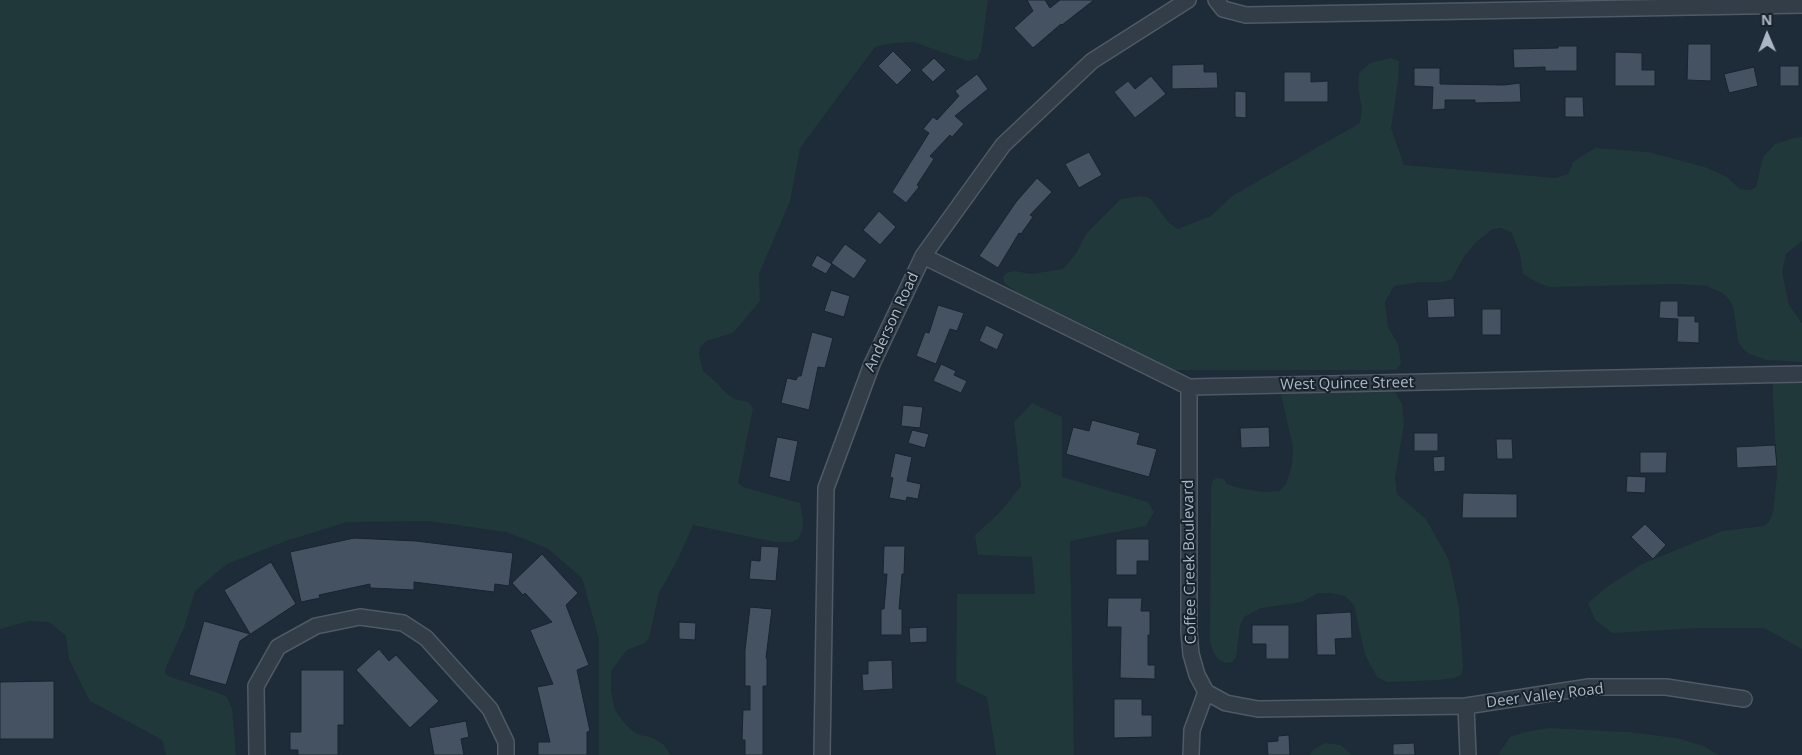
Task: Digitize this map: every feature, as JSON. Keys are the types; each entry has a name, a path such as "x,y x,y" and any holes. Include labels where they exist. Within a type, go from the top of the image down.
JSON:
{"street":[{"name":"Anderson Road","path":"822,755 826,488 872,364 923,256 1003,145 1092,61 1188,0"},
{"path":"1216,0 1223,8 1246,15 1802,5"},
{"name":"West Quince Street","path":"923,256 1189,387 1802,374"},
{"name":"Coffee Creek Boulevard","path":"1189,387 1189,632 1191,654 1197,675 1206,692"},
{"path":"257,755 256,686 278,647 316,626 360,617 403,623 426,638 490,709 506,742 506,755"},
{"name":"Deer Valley Road","path":"1466,706 1589,687 1666,687 1744,699"},
{"path":"1191,755 1192,730 1206,692 1226,703 1258,709 1466,706 1468,755"}],"green space":[{"path":"0,0 988,0 981,52 977,59 968,61 913,42 892,43 875,47 800,148 790,201 759,274 760,301 733,333 706,341 700,347 699,355 703,371 734,399 748,402 753,408 738,483 743,487 800,503 803,520 802,531 798,539 791,542 775,542 693,525 678,559 659,593 649,638 645,643 627,650 611,671 611,691 615,710 622,720 632,731 651,737 663,744 671,755 599,755 599,639 582,578 547,548 506,532 429,521 347,522 283,542 227,564 195,591 184,628 165,673 168,676 227,697 232,709 236,755 166,755 162,740 90,701 69,659 66,636 49,622 29,621 0,629"},
{"path":"1391,58 1399,61 1391,128 1404,165 1556,178 1568,174 1573,162 1595,148 1648,152 1705,167 1727,177 1740,189 1750,190 1756,187 1763,157 1775,144 1802,137 1802,241 1786,254 1782,272 1789,305 1802,323 1802,362 1766,360 1749,354 1738,341 1731,302 1724,294 1707,286 1678,284 1549,287 1536,282 1523,274 1520,254 1512,233 1501,228 1493,229 1476,242 1464,257 1451,280 1394,286 1385,302 1388,327 1398,344 1400,355 1401,364 1396,370 1168,370 1107,336 1018,293 1004,283 1003,277 1006,273 1015,271 1031,274 1063,269 1075,255 1086,234 1121,199 1140,196 1150,198 1169,223 1178,229 1211,216 1232,196 1360,123 1362,109 1358,87 1359,73 1370,63"},
{"path":"1778,380 1802,380 1802,649 1764,628 1700,628 1612,633 1595,620 1588,603 1608,586 1642,564 1722,531 1764,526 1769,522 1773,512 1777,476 1773,385"},
{"path":"1382,389 1396,393 1402,404 1404,423 1395,478 1397,494 1426,519 1449,560 1459,608 1463,668 1461,675 1439,680 1387,682 1377,677 1365,655 1354,605 1345,596 1331,593 1318,593 1302,602 1261,608 1244,617 1240,625 1236,657 1232,662 1226,663 1219,660 1213,651 1210,641 1211,487 1213,480 1217,478 1224,479 1227,484 1239,488 1263,492 1279,491 1286,484 1292,465 1293,447 1281,395 1285,392"},
{"path":"1032,403 1062,417 1062,477 1148,502 1154,512 1146,526 1070,541 1074,755 996,755 987,697 956,682 957,594 1035,594 1032,557 978,555 975,535 1000,512 1021,486 1014,422"},
{"path":"1549,728 1628,732 1676,738 1704,746 1719,755 1498,755 1510,737"},
{"path":"1325,743 1341,745 1352,755 1309,755 1313,750"}],"building":[{"path":"1027,0 1045,0 1050,8 1060,0 1094,0 1061,24 1033,48 1014,28 1033,11"},
{"path":"1688,44 1711,44 1711,81 1687,80"},
{"path":"1558,46 1577,46 1577,71 1545,71 1545,67 1514,68 1513,49 1558,48"},
{"path":"893,51 912,70 897,85 878,66"},
{"path":"1615,52 1642,53 1642,70 1655,70 1655,86 1615,86"},
{"path":"934,58 946,70 933,82 921,70"},
{"path":"1204,64 1204,72 1217,72 1218,88 1172,89 1172,65"},
{"path":"1780,66 1799,66 1799,86 1780,86"},
{"path":"1754,67 1758,86 1729,93 1724,74"},
{"path":"1414,68 1440,68 1440,84 1504,85 1520,83 1521,102 1475,103 1475,100 1445,100 1445,109 1432,110 1433,87 1414,86"},
{"path":"1284,72 1311,72 1311,82 1328,81 1328,102 1284,102"},
{"path":"977,74 988,89 955,116 964,124 952,137 950,135 930,156 934,159 917,185 919,187 906,203 892,192 929,133 923,129 933,117 937,120 959,96 955,91"},
{"path":"1151,76 1166,94 1135,118 1114,92 1128,81 1135,89"},
{"path":"1235,91 1246,92 1246,118 1235,117"},
{"path":"1565,97 1583,97 1584,117 1565,117"},
{"path":"1089,152 1102,175 1079,188 1065,164"},
{"path":"1037,178 1052,192 1030,215 1033,217 1021,234 1019,233 998,268 979,256 1016,202"},
{"path":"879,211 896,227 880,245 863,230"},
{"path":"845,244 867,260 854,279 831,263"},
{"path":"817,255 832,264 826,274 811,266"},
{"path":"831,290 850,296 844,317 824,311"},
{"path":"1454,298 1455,317 1428,318 1427,300"},
{"path":"1660,301 1678,301 1678,316 1695,316 1695,322 1699,322 1699,343 1677,342 1678,319 1659,318"},
{"path":"938,305 964,313 957,331 950,329 936,364 916,356 925,332 929,333"},
{"path":"1482,309 1501,309 1501,335 1482,335"},
{"path":"986,325 1004,334 997,350 979,341"},
{"path":"812,332 833,338 825,368 818,367 809,410 781,403 787,378 796,380 798,376 801,376"},
{"path":"941,364 956,371 954,375 967,381 961,393 933,381"},
{"path":"903,405 923,407 920,428 901,426"},
{"path":"1092,420 1140,433 1137,444 1157,449 1149,477 1066,454 1073,427 1089,431"},
{"path":"1269,427 1270,447 1241,448 1240,428"},
{"path":"912,430 929,434 925,448 908,443"},
{"path":"1414,433 1438,433 1438,451 1414,451"},
{"path":"777,437 798,441 790,482 769,477"},
{"path":"1496,439 1512,439 1513,459 1497,459"},
{"path":"1775,445 1777,466 1737,468 1736,447"},
{"path":"1640,452 1667,452 1666,473 1640,473"},
{"path":"895,453 912,457 907,481 921,484 918,499 907,497 906,501 889,498 893,478 890,477"},
{"path":"1445,456 1445,471 1434,472 1433,457"},
{"path":"1627,476 1646,477 1645,493 1626,492"},
{"path":"1463,493 1517,494 1517,518 1462,518"},
{"path":"1645,524 1666,545 1653,559 1631,537"},
{"path":"354,538 416,541 513,553 509,586 495,584 494,592 414,582 414,590 370,588 370,584 319,595 320,598 301,602 290,552"},
{"path":"1116,539 1149,539 1149,561 1137,561 1137,575 1116,575"},
{"path":"761,546 779,547 776,581 749,579 751,560 760,561"},
{"path":"884,546 905,546 904,574 902,574 899,609 902,609 902,635 881,635 881,609 884,609 887,574 883,574"},
{"path":"542,554 578,593 566,605 589,665 577,670 590,731 587,732 587,755 538,755 538,742 550,742 537,687 553,684 530,630 552,622 525,593 523,595 512,583"},
{"path":"271,562 296,604 240,641 226,685 189,675 204,621 250,634 224,590"},
{"path":"1108,598 1142,598 1141,611 1150,611 1148,665 1155,665 1155,679 1120,678 1121,627 1107,627"},
{"path":"750,607 772,609 766,658 767,686 763,686 763,755 745,755 745,740 742,740 743,710 750,710 750,686 745,686 745,650"},
{"path":"1351,612 1352,638 1335,639 1336,655 1317,655 1316,614"},
{"path":"679,622 696,623 695,640 679,639"},
{"path":"1252,625 1289,625 1289,659 1266,659 1266,644 1252,644"},
{"path":"927,627 927,642 910,643 909,628"},
{"path":"379,649 389,661 396,655 439,701 410,728 356,670"},
{"path":"892,660 893,689 863,691 862,674 868,674 868,661"},
{"path":"301,670 344,670 344,725 338,725 338,755 298,755 298,750 290,750 290,732 301,732"},
{"path":"54,681 54,739 0,739 0,682"},
{"path":"1114,699 1142,699 1142,715 1152,715 1152,737 1114,738"},
{"path":"466,721 469,737 461,739 464,755 434,755 429,728"},
{"path":"1289,735 1290,755 1268,755 1267,742 1278,741 1278,736"},
{"path":"1414,743 1415,755 1393,755 1393,744"}]}
